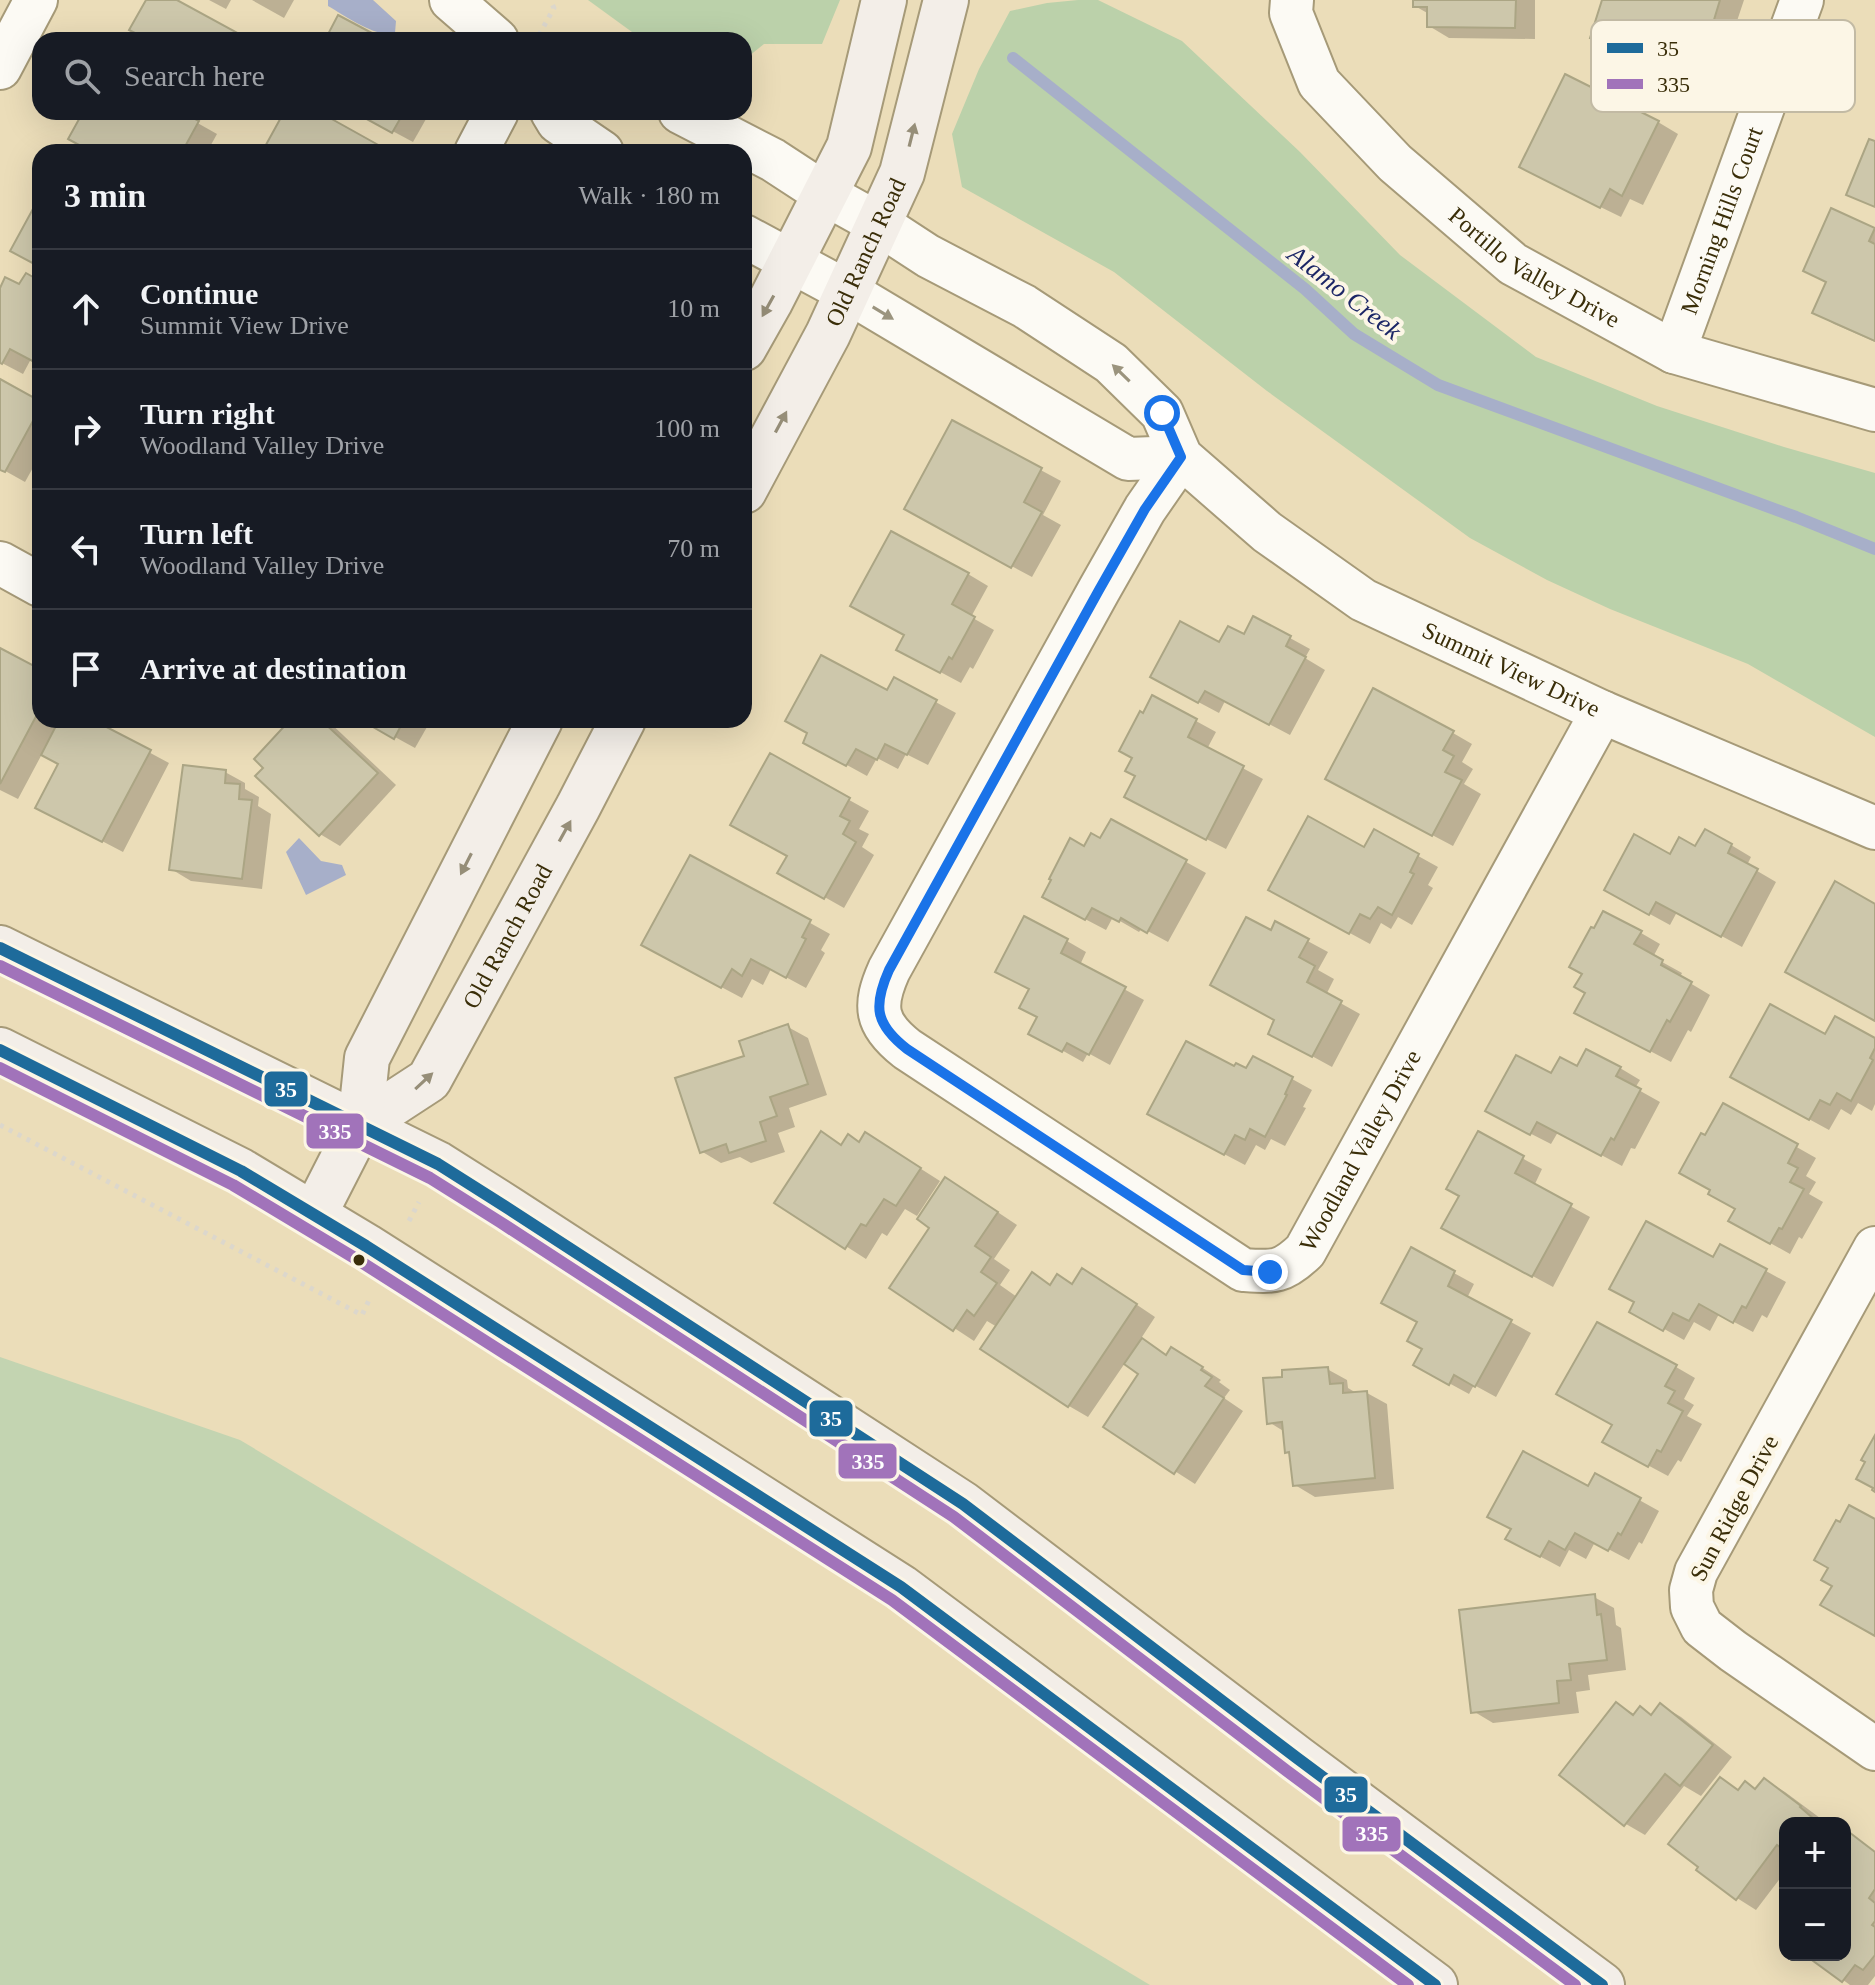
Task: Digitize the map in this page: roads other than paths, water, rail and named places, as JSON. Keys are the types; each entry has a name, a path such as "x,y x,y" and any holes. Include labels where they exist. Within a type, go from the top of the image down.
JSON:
{"main road":[{"path":"752,333 849,147 884,0"},
{"name":"Old Ranch Road","path":"752,476 828,334 902,173 946,0"},
{"name":"Old Ranch Road","path":"314,1215 360,1125 367,1058 536,728"},
{"name":"Old Ranch Road","path":"360,1125 429,1080 619,728"},
{"path":"0,948 438,1164 523,1218 963,1504 1602,1985"},
{"path":"0,1050 241,1171 389,1260 901,1587 1435,1985"}],"street":[{"path":"0,68 36,0"},
{"path":"451,0 488,32"},
{"name":"Portillo Valley Drive","path":"1292,0 1291,13 1319,83 1395,163 1513,264 1674,352 1875,410"},
{"name":"Morning Hills Court","path":"1795,20 1802,0"},
{"name":"Morning Hills Court","path":"1674,352 1761,112"},
{"path":"480,144 493,120"},
{"path":"557,120 590,144"},
{"name":"Summit View Drive","path":"696,120 742,144"},
{"name":"Summit View Drive","path":"752,149 928,256 1024,306 1111,363 1162,413 1181,457 1267,532 1363,600 1602,712 1875,828"},
{"path":"752,240 848,292 1128,459 1181,457"},
{"name":"Woodland Valley Drive","path":"1181,457 1145,509 889,970 880,992 880,1015 891,1036 907,1049 1243,1270 1270,1272 1291,1264 1305,1251 1602,712"},
{"path":"0,563 32,581"},
{"name":"Sun Ridge Drive","path":"1875,1248 1696,1572 1691,1590 1692,1607 1702,1627 1875,1749"}],"water":[{"path":"328,0 373,0 396,21 395,32 379,32 328,6"},
{"path":"299,838 321,861 342,865 346,875 306,895 286,852"}],"waterway":[{"name":"Alamo Creek","path":"1013,58 1305,289 1354,334 1438,385 1875,549"}]}
